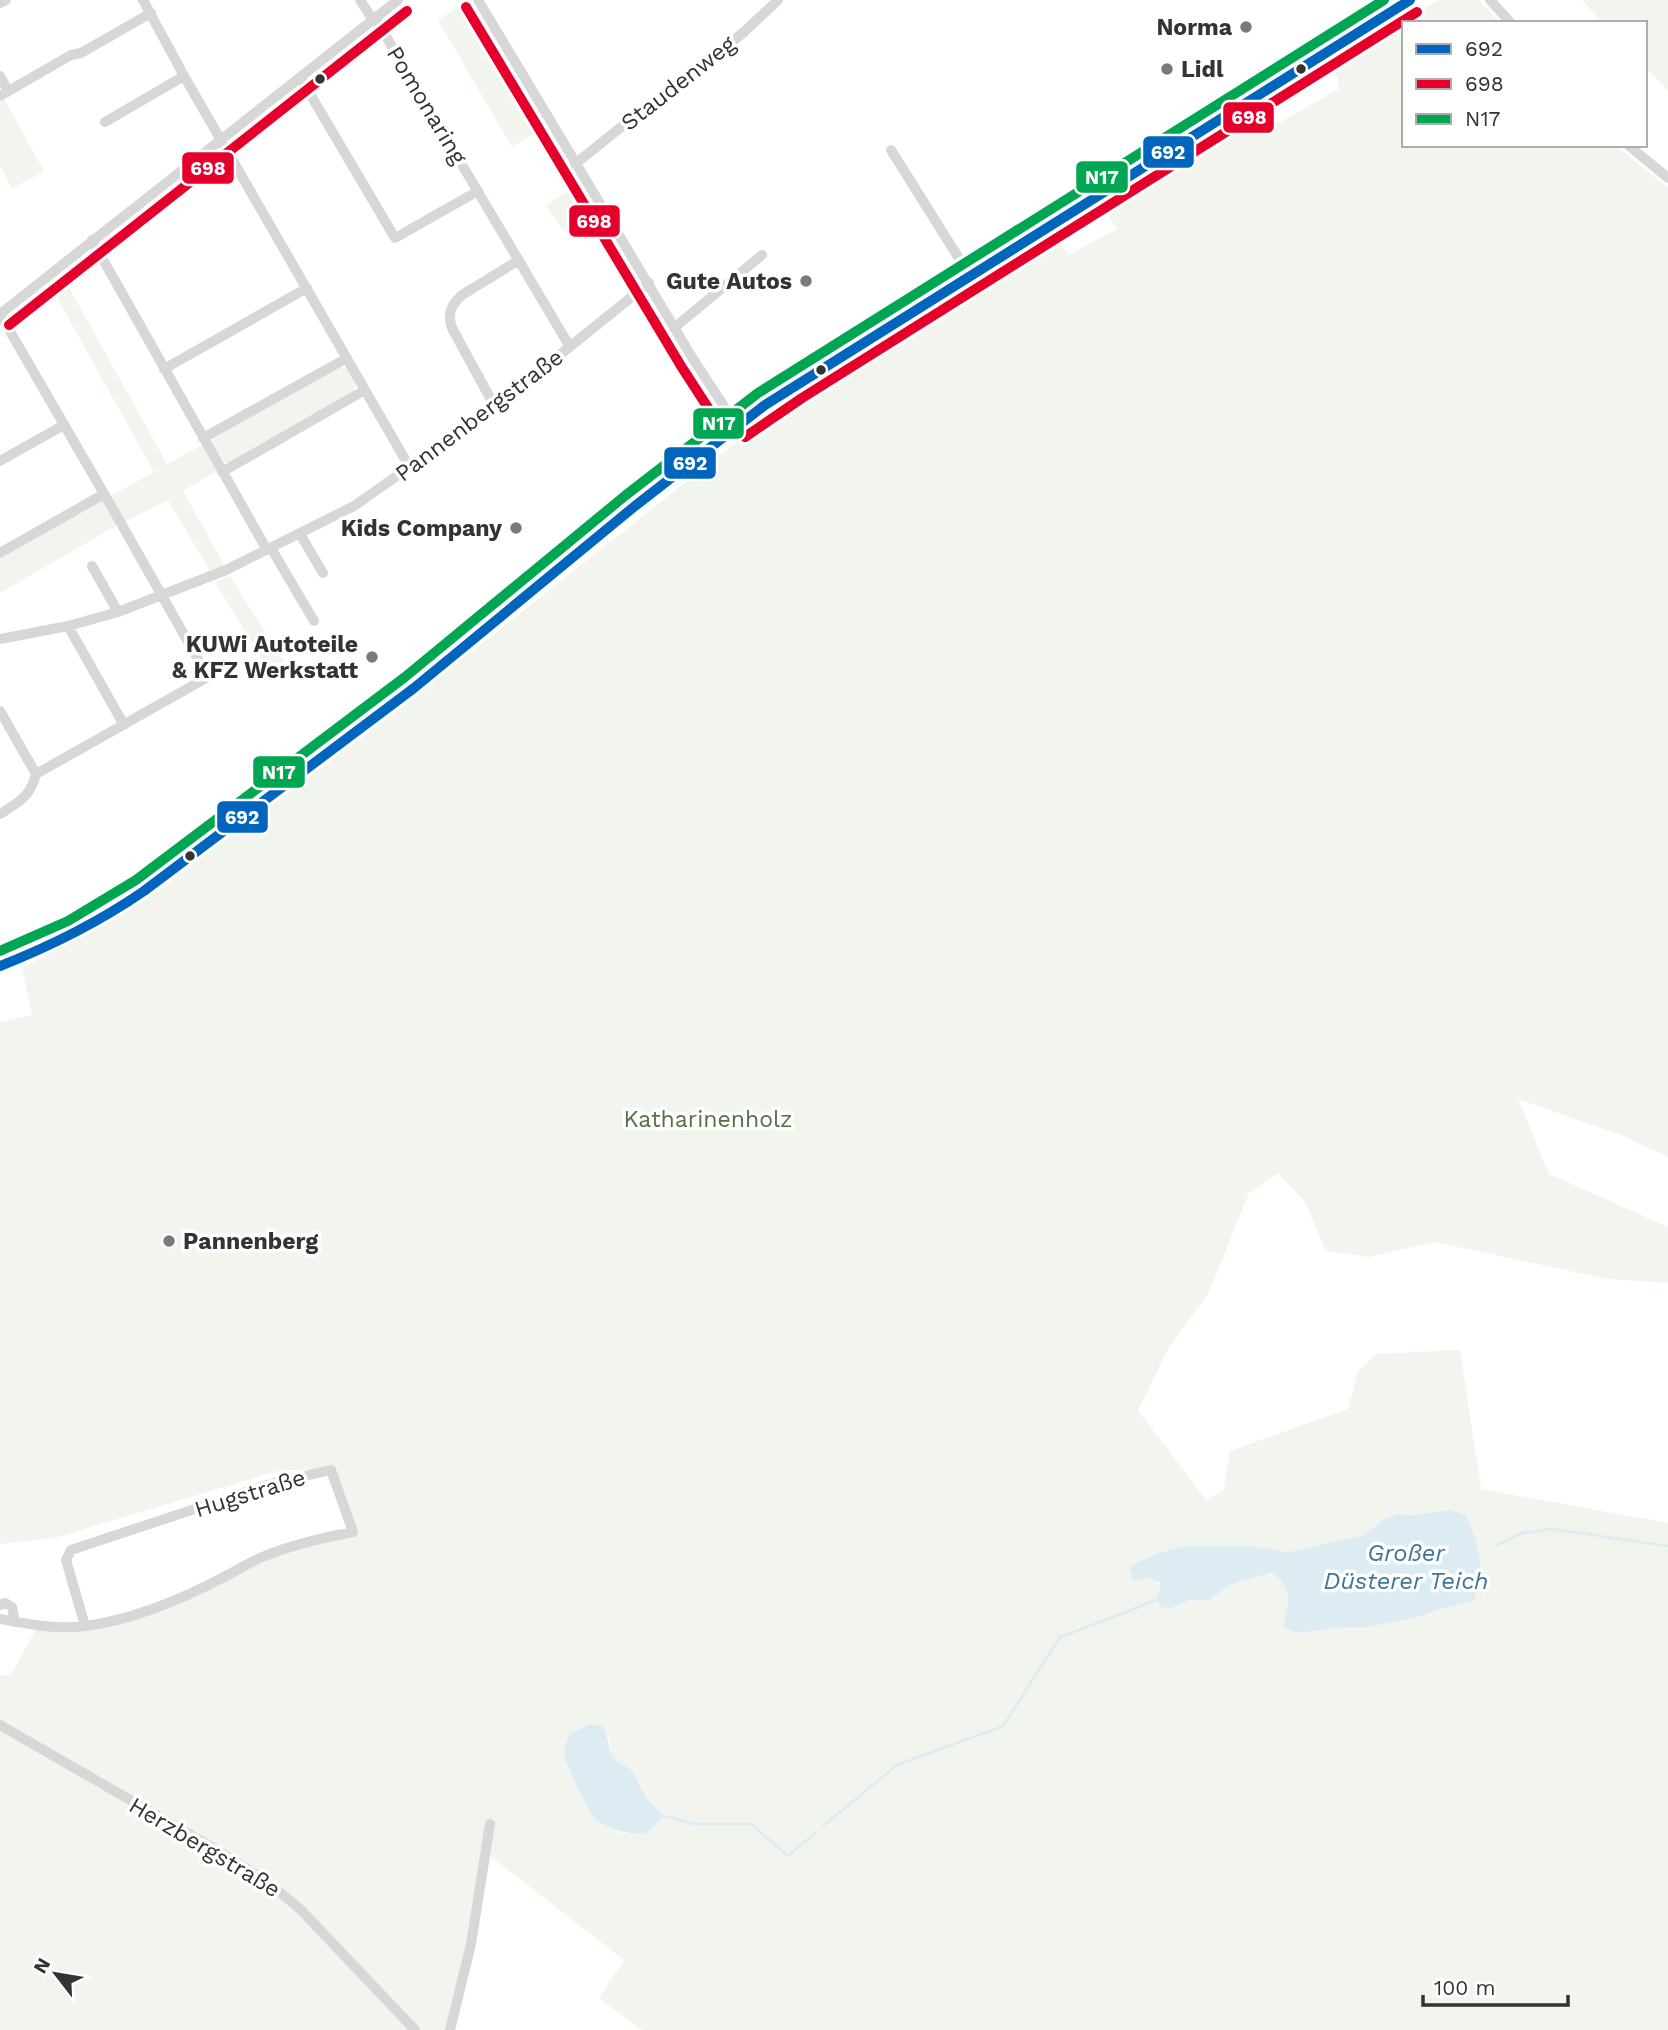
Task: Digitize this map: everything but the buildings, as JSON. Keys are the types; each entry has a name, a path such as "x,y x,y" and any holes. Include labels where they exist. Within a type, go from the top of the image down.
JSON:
{"main road":[{"path":"0,966 57,943 132,899 414,688 635,506 737,426 784,393 1409,0"}],"street":[{"path":"0,4 6,0"},
{"path":"143,0 410,468"},
{"name":"Pomonaring","path":"360,0 374,19 570,347"},
{"path":"0,814 26,797 36,774 208,677 0,314 398,0"},
{"path":"478,0 674,328 737,426"},
{"name":"Staudenweg","path":"575,164 650,104 688,78 778,0"},
{"path":"1490,0 1509,21"},
{"path":"0,76 4,93 151,13"},
{"path":"105,122 184,76"},
{"name":"Pomonaring","path":"300,77 396,237 478,191"},
{"path":"1630,147 1668,178"},
{"path":"891,150 970,276"},
{"path":"92,240 222,472 314,621"},
{"path":"674,328 762,255"},
{"path":"495,407 452,328 450,311 454,302 462,295 519,260"},
{"name":"Pannenbergstraße","path":"0,639 68,626 161,596 226,570 354,506 495,407 649,283"},
{"path":"164,369 307,288"},
{"path":"203,438 347,358"},
{"path":"222,472 365,390"},
{"path":"0,461 64,425"},
{"path":"0,553 104,494"},
{"path":"300,534 323,573"},
{"path":"92,566 118,612"},
{"path":"68,626 124,724"},
{"path":"0,710 36,774"},
{"name":"Hugstraße","path":"0,1619 46,1626 85,1626 128,1617 176,1599 258,1559 302,1542 352,1532 331,1469 270,1484 71,1550 66,1560 85,1626"},
{"path":"0,1605 12,1607 15,1622"},
{"name":"Herzbergstraße","path":"0,1725 217,1850 269,1883 301,1910 415,2030"},
{"path":"450,2030 471,1944 490,1824"}],"green space":[{"name":"Katharinenholz","path":"1440,0 1478,0 1499,21 1405,21"},
{"path":"1582,0 1668,0 1668,91 1647,69 1647,21 1601,21"},
{"path":"468,2 543,128 512,147 438,20"},
{"name":"Katharinenholz","path":"1402,23 1402,147 1617,147 1668,188 1668,1157 1624,1136 1518,1099 1549,1174 1668,1227 1668,1283 1608,1279 1435,1242 1369,1257 1326,1251 1305,1202 1278,1173 1249,1193 1209,1292 1169,1347 1138,1411 1206,1500 1224,1490 1230,1451 1348,1409 1358,1371 1376,1354 1460,1350 1481,1489 1668,1523 1668,2030 642,2030 599,1998 624,1960 485,1852 450,2030 0,2030 0,1675 11,1675 36,1629 128,1617 258,1559 352,1532 331,1470 281,1470 54,1538 0,1544 0,1022 32,1015 22,968 115,919 418,694 754,428 1054,236 1069,255 1117,229 1102,204 1267,112 1279,123 1339,89 1335,66","holes":["1451,1510 1465,1515 1472,1530 1480,1572 1440,1609 1415,1618 1369,1627 1297,1633 1283,1627 1288,1597 1280,1579 1273,1572 1230,1585 1209,1600 1190,1600 1171,1608 1161,1584 1147,1578 1158,1553 1184,1546 1253,1546 1288,1552 1364,1535 1386,1518 1399,1514","608,1735 612,1753 618,1763 629,1768 648,1801 665,1816 645,1834 620,1833 595,1818 567,1765"]},
{"path":"4,99 44,171 12,189 0,165 0,102"},
{"path":"577,186 593,212 563,230 546,205"},
{"path":"62,275 167,464 203,446 216,469 183,491 224,565 210,571 168,500 105,532 0,593 0,558 154,472 50,285"},
{"path":"338,367 348,369 356,383 353,393 229,464 224,462 212,442 214,437"},
{"path":"230,576 284,662 269,671 215,582"}],"water":[{"name":"Großer Düsterer Teich","path":"1451,1510 1465,1515 1477,1543 1480,1574 1474,1601 1415,1618 1369,1627 1297,1633 1283,1627 1287,1592 1273,1572 1230,1585 1209,1600 1190,1600 1171,1608 1161,1607 1157,1599 1161,1583 1147,1578 1132,1581 1130,1566 1158,1553 1184,1546 1253,1546 1288,1552 1364,1535 1386,1518 1399,1514"},
{"path":"590,1724 602,1726 615,1759 630,1769 648,1800 665,1816 645,1834 606,1826 595,1818 582,1796 564,1750 570,1734"}],"waterway":[{"path":"1497,1545 1522,1533 1552,1529 1668,1546"},
{"path":"823,1826 897,1765 1003,1726 1060,1637 1157,1599"},
{"path":"665,1816 693,1824 751,1824 788,1856 815,1833"}],"transit line":[{"name":"N17","path":"0,951 68,921 136,880 405,677 626,495 758,393 1384,0"},
{"name":"692","path":"0,966 74,933 144,891 414,688 635,506 765,405 1410,0"},
{"name":"698","path":"466,7 681,366 725,434"},
{"name":"698","path":"9,325 407,11"},
{"name":"698","path":"1403,21 1417,12"},
{"name":"698","path":"745,437 802,398 1402,21"}],"place":[{"name":"Norma","path":"1246,27"},
{"name":"Lidl","path":"1167,69"},
{"name":"Gute Autos","path":"806,281"},
{"name":"Kids Company","path":"516,528"},
{"name":"KUWi Autoteile & KFZ Werkstatt","path":"372,657"},
{"name":"Pannenberg","path":"169,1241"}]}
